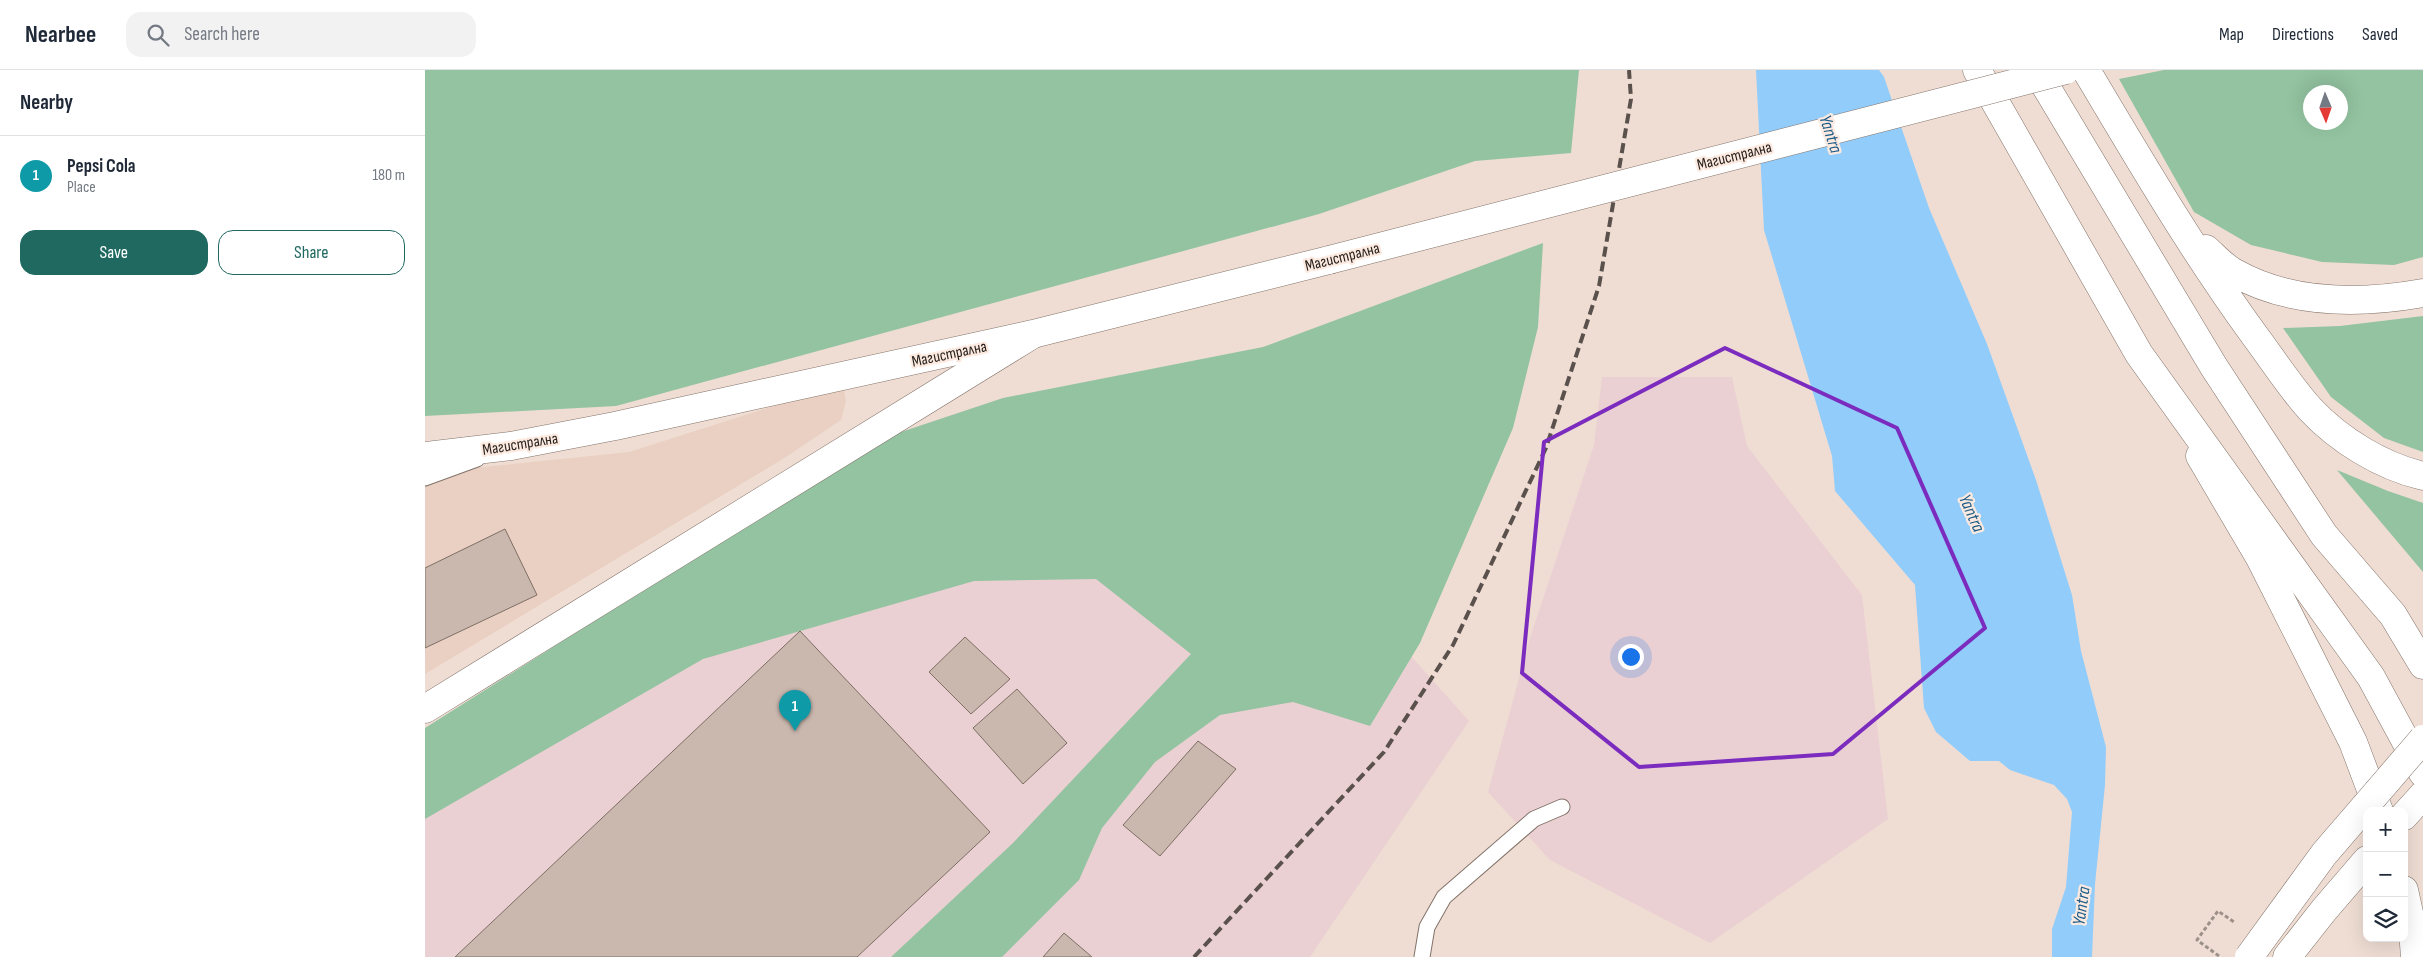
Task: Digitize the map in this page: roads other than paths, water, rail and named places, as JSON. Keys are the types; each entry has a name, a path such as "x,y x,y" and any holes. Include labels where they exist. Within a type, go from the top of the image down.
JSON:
{"main road":[{"path":"1977,70 2139,354 2260,558 2353,742 2377,807"},
{"path":"2036,70 2214,367 2324,535 2393,614 2423,665"},
{"name":"Магистрална","path":"425,456 511,446 615,426 1033,334 1329,260 2066,70"},
{"path":"2087,70 2179,227 2234,307 2311,409 2356,448 2413,474 2423,476"},
{"path":"2179,227 2234,273 2284,293 2336,300 2391,298 2423,293"},
{"path":"425,709 1033,334"},
{"path":"2139,354 2371,678 2423,774"},
{"name":"Магистрална","path":"425,439 510,429 615,426"},
{"path":"2324,535 2423,631"},
{"path":"2237,954 2423,739"},
{"path":"2408,812 2423,795"},
{"path":"2287,957 2363,865"},
{"path":"2406,897 2413,932 2415,957"}],"lane":[{"path":"425,478 511,446"},
{"path":"1422,957 1427,928 1444,897 1534,819 1562,807"}],"water":[{"name":"Yantra","path":"1756,70 1879,70 1884,77 1929,208 1987,344 2036,480 2072,595 2081,651 2106,747 2105,785 2095,884 2092,957 2052,957 2052,929 2066,887 2072,812 2067,799 2054,785 2010,770 1999,761 1970,761 1936,732 1924,708 1915,585 1835,491 1832,456 1764,230"}],"railway":[{"path":"1194,957 1384,752 1453,645 1546,448 1599,286 1631,99 1629,70"}],"place":[{"name":"Pepsi Cola","path":"795,731"}]}
